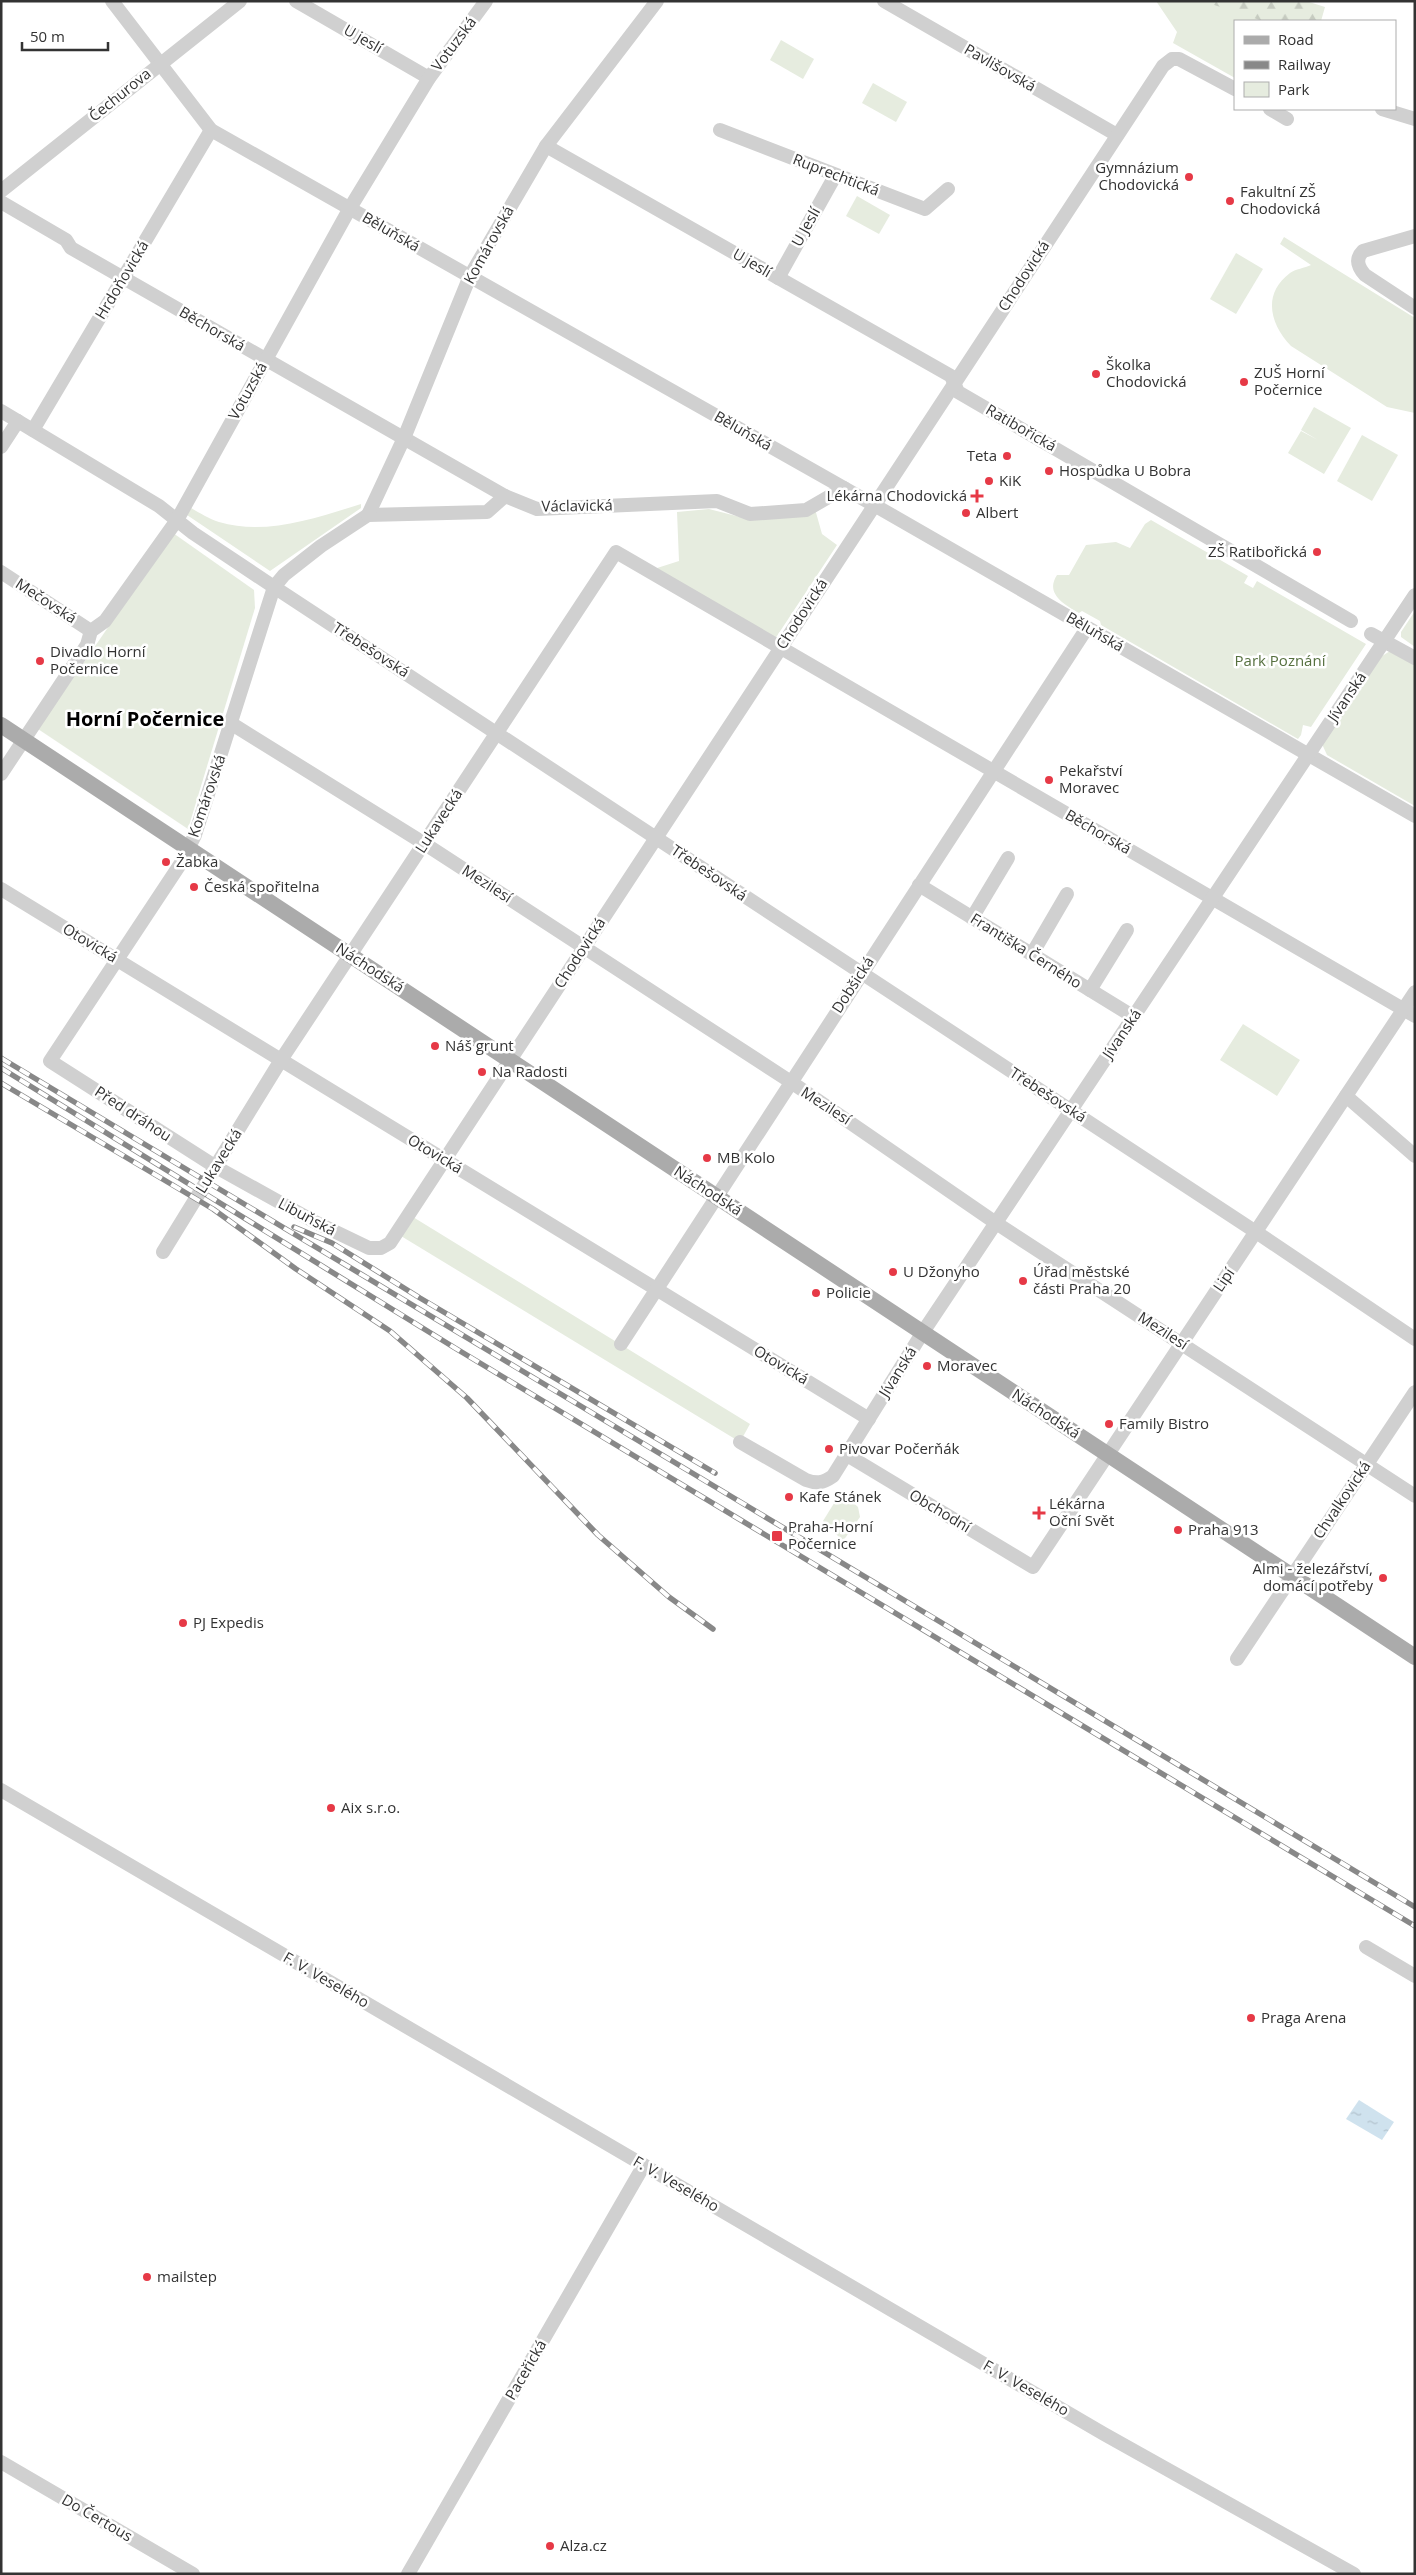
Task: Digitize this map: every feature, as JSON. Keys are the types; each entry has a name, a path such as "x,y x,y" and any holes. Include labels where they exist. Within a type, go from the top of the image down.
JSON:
{"main road":[{"name":"Náchodská","path":"1,725 1415,1657"}],"street":[{"name":"Běluňská","path":"112,1 211,130 874,505 1415,816"},
{"name":"Čechurova","path":"1,190 240,1"},
{"name":"U jeslí","path":"296,1 429,78"},
{"name":"Votuzská","path":"1,774 87,645 91,631 104,621 177,520 350,208 429,78 486,1"},
{"name":"Komárovská","path":"368,515 404,438 470,276 546,146 657,1"},
{"name":"Pavlišovská","path":"884,1 1117,135"},
{"name":"Chodovická","path":"397,1232 1163,66 1172,59 1182,60 1234,88"},
{"path":"1272,110 1287,118"},
{"path":"1385,110 1415,119"},
{"name":"Hrdoňovická","path":"34,430 211,130"},
{"name":"Ruprechtická","path":"720,130 835,176 925,209 948,190"},
{"name":"U jeslí","path":"546,146 951,376 954,383"},
{"name":"U Jeslí","path":"778,278 835,176"},
{"name":"Běchorská","path":"1,202 66,240 71,248 505,496"},
{"path":"1415,236 1363,251 1358,261 1359,268 1365,275 1415,308"},
{"name":"Ratibořická","path":"954,383 958,392 1351,621"},
{"name":"Třebešovská","path":"1,411 158,506 274,587 861,974 1071,1110 1415,1339"},
{"path":"1,447 18,421"},
{"name":"Václavická","path":"505,496 537,508 717,501 750,514 806,510 844,488"},
{"path":"274,587 284,575 321,546 368,515 487,512 505,496"},
{"name":"Lukavecká","path":"163,1252 281,1060 616,552 781,647"},
{"name":"Mečovská","path":"1,572 91,631"},
{"name":"Komárovská","path":"50,1061 118,961 189,848 232,724 274,587"},
{"name":"Jívanská","path":"740,1442 806,1480 816,1483 825,1482 834,1476 923,1332 1415,595"},
{"name":"Dobšická","path":"621,1344 1087,628"},
{"path":"1372,634 1415,658"},
{"name":"Běchorská","path":"781,647 1409,1013"},
{"name":"Mezilesí","path":"232,724 424,844 790,1082 996,1223 1415,1496"},
{"path":"972,918 1008,858"},
{"name":"Františka Černého","path":"919,885 1134,1017"},
{"name":"Otovická","path":"1,889 869,1419"},
{"path":"1032,954 1067,894"},
{"path":"1090,990 1127,930"},
{"name":"Lipí","path":"1033,1567 1346,1096 1409,1013 1415,992"},
{"name":"Před dráhou","path":"50,1061 216,1167"},
{"path":"1346,1096 1415,1156"},
{"name":"Libuňská","path":"216,1167 315,1222 369,1248 381,1248 390,1243 397,1232"},
{"name":"Chvalkovická","path":"1238,1659 1415,1392"},
{"name":"Obchodní","path":"847,1455 1033,1567"},
{"name":"F. V. Veselého","path":"1,1790 1194,2487 1354,2574"},
{"path":"1366,1947 1415,1976"},
{"name":"Paceřická","path":"408,2574 644,2165"},
{"name":"Do Čertous","path":"1,2462 193,2574"}],"green space":[{"path":"1156,1 1306,1 1325,7 1321,20 1234,20 1234,77 1173,43 1177,32"},
{"path":"1202,1 1296,1 1321,8 1317,20 1260,20"},
{"path":"781,40 814,59 803,79 770,60"},
{"path":"873,83 907,102 896,122 862,103"},
{"path":"857,196 890,215 879,234 846,216"},
{"path":"1284,237 1415,318 1415,413 1387,407 1291,346 1284,337 1274,319 1272,309 1275,290 1290,273 1311,265 1280,244"},
{"path":"1236,253 1263,269 1236,314 1210,299"},
{"path":"1314,407 1351,428 1324,474 1288,453 1301,431 1318,440 1301,430"},
{"path":"1362,435 1398,455 1372,501 1337,481"},
{"path":"361,504 361,508 270,571 187,515 191,508 208,518 236,526 272,526 308,520"},
{"path":"709,509 744,518 815,509 822,534 837,545 775,639 654,569 679,561 677,512"},
{"name":"Park Poznání","path":"1151,520 1248,576 1244,583 1253,588 1257,581 1366,644 1311,727 1303,725 1298,739 1101,625 1100,621 1082,611 1079,613 1073,610 1054,593 1054,581 1057,575 1069,575 1086,545 1116,542 1130,548 1145,524"},
{"path":"173,533 254,590 255,608 188,829 38,729"},
{"path":"1415,611 1415,647 1401,637 1401,632"},
{"name":"Park Poznání","path":"1390,651 1415,664 1415,806 1327,755 1322,744 1379,658"},
{"path":"1243,1024 1300,1060 1277,1096 1220,1060"},
{"path":"413,1217 750,1424 740,1442 401,1236"},
{"path":"841,1492 858,1507 860,1517 843,1541 823,1521"}],"water":[{"path":"1359,2100 1394,2122 1382,2140 1346,2119"}],"railway":[{"path":"1,1058 1415,1907"},
{"path":"1,1068 455,1348 1415,1926"},
{"path":"1,1083 213,1209 296,1269 390,1331 467,1398 598,1535 669,1597 713,1629"},
{"path":"294,1227 332,1243 420,1298 715,1473"}],"place":[{"name":"Gymnázium Chodovická","path":"1189,177"},
{"name":"Fakultní ZŠ Chodovická","path":"1230,201"},
{"name":"Školka Chodovická","path":"1096,374"},
{"name":"ZUŠ Horní Počernice","path":"1244,382"},
{"name":"Teta","path":"1007,456"},
{"name":"Hospůdka U Bobra","path":"1049,471"},
{"name":"KiK","path":"989,481"},
{"name":"Lékárna Chodovická","path":"977,496"},
{"name":"Albert","path":"966,513"},
{"name":"ZŠ Ratibořická","path":"1317,552"},
{"name":"Divadlo Horní Počernice","path":"40,661"},
{"name":"Pekařství Moravec","path":"1049,780"},
{"name":"Žabka","path":"166,862"},
{"name":"Česká spořitelna","path":"194,887"},
{"name":"Náš grunt","path":"435,1046"},
{"name":"Na Radosti","path":"482,1072"},
{"name":"MB Kolo","path":"707,1158"},
{"name":"U Džonyho","path":"893,1272"},
{"name":"Úřad městské části Praha 20","path":"1023,1281"},
{"name":"Policie","path":"816,1293"},
{"name":"Moravec","path":"927,1366"},
{"name":"Family Bistro","path":"1109,1424"},
{"name":"Pivovar Počerňák","path":"829,1449"},
{"name":"Kafe Stánek","path":"789,1497"},
{"name":"Lékárna Oční Svět","path":"1039,1513"},
{"name":"Praha 913","path":"1178,1530"},
{"name":"Praha-Horní Počernice","path":"777,1536"},
{"name":"Almi - železářství, domácí potřeby","path":"1383,1578"},
{"name":"PJ Expedis","path":"183,1623"},
{"name":"Aix s.r.o.","path":"331,1808"},
{"name":"Praga Arena","path":"1251,2018"},
{"name":"mailstep","path":"147,2277"},
{"name":"Alza.cz","path":"550,2546"}],"district":[{"name":"Horní Počernice","path":"145,719"}]}
